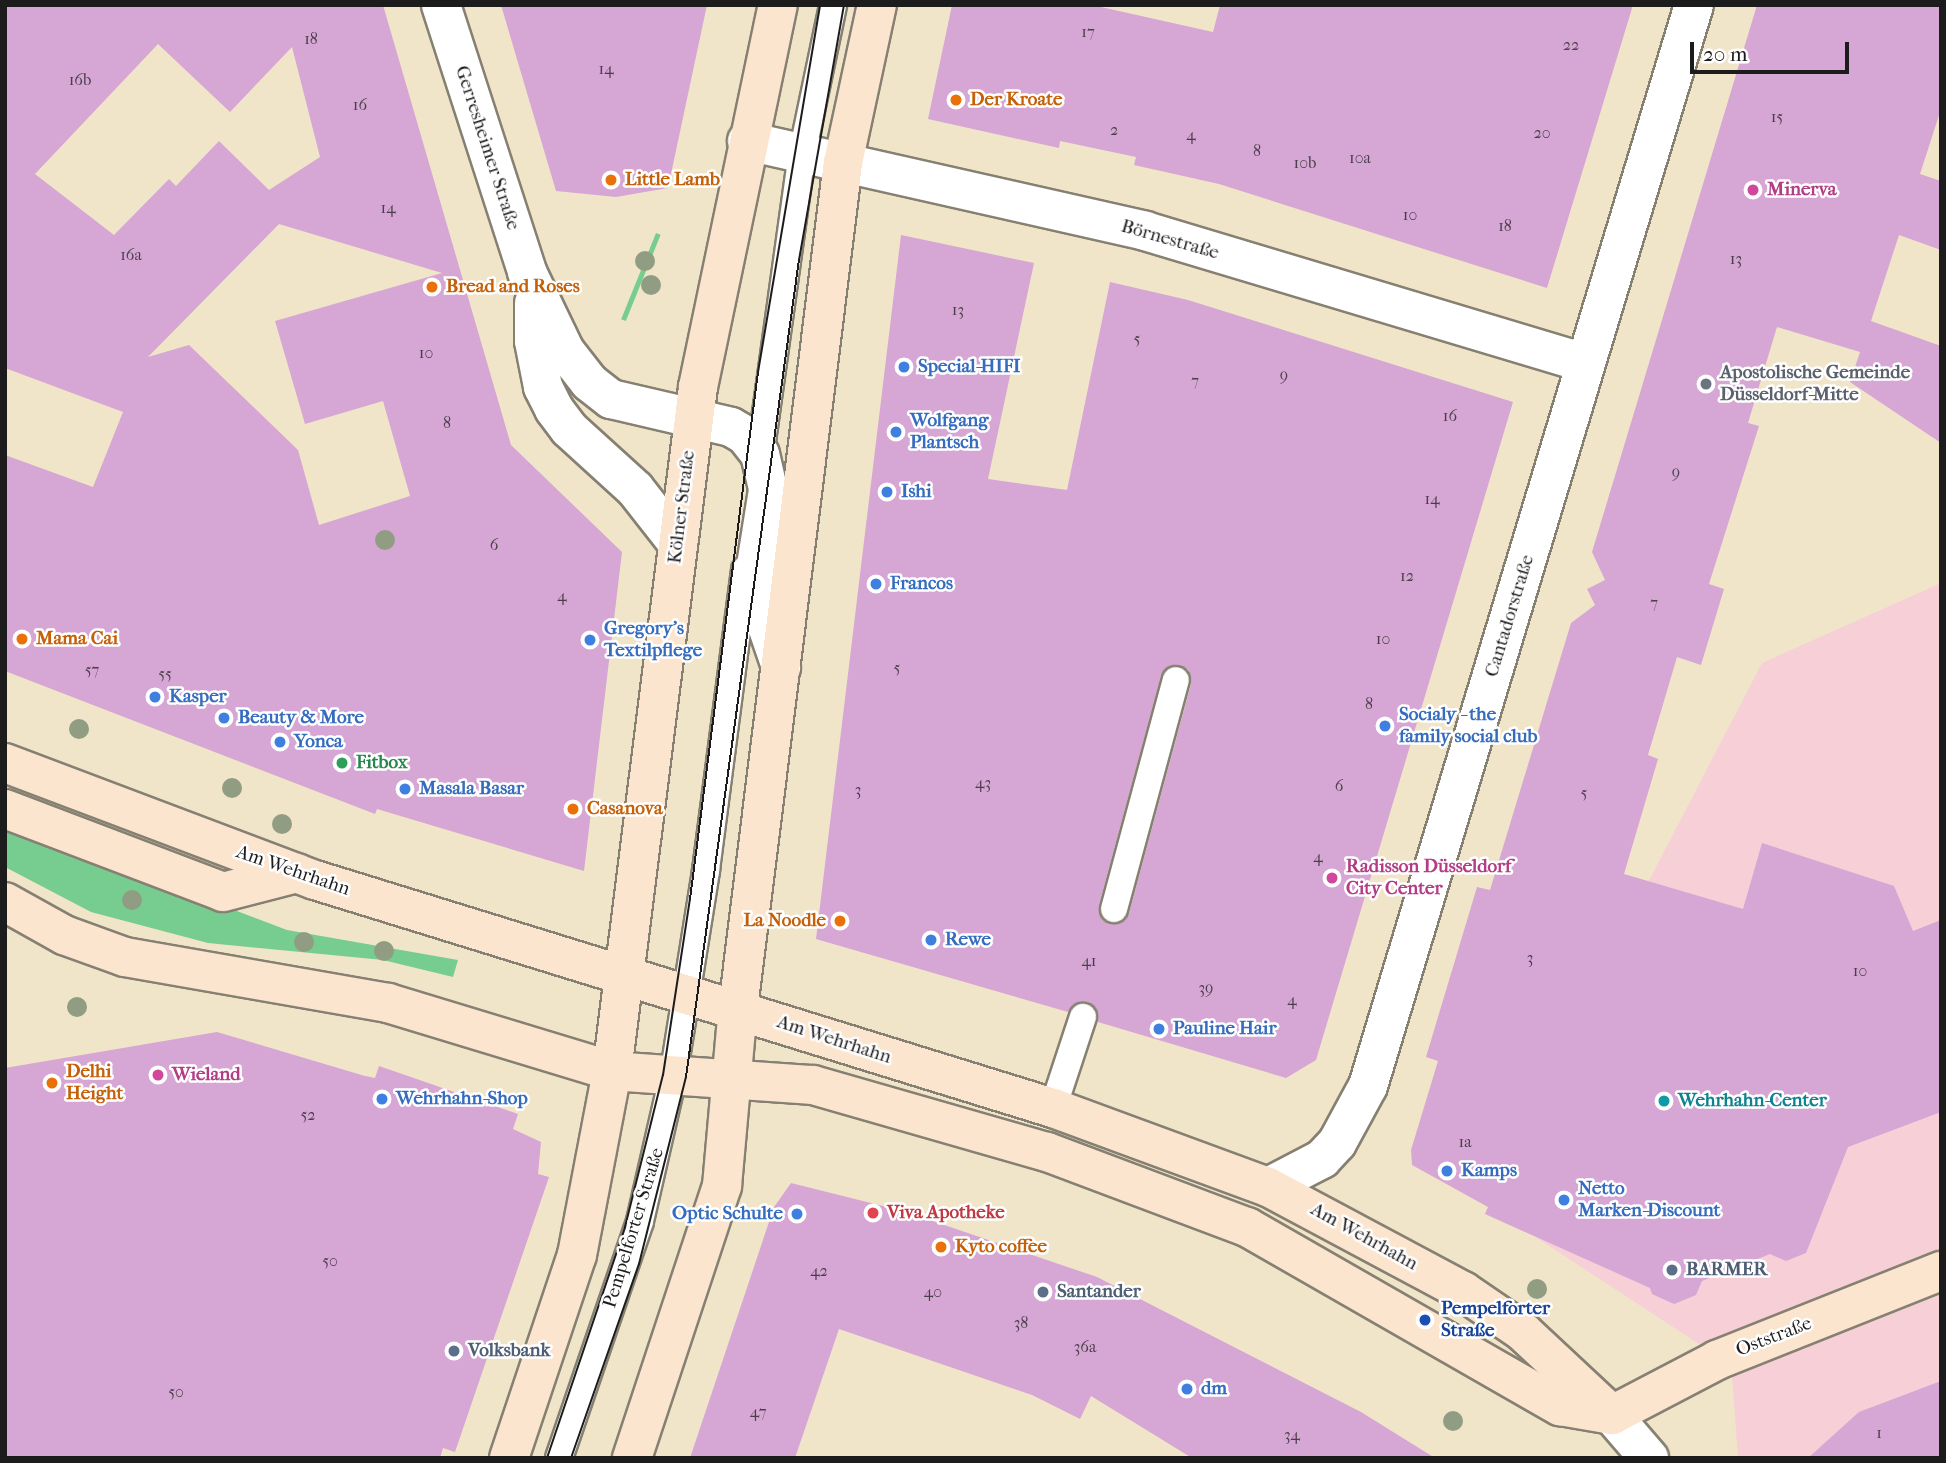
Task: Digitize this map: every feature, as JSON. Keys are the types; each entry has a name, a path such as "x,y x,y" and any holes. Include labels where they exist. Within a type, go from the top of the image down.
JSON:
{"street":[{"name":"Gerresheimer Straße","path":"441,5 534,290 565,351 589,382 611,399 731,427 745,435 760,454"},
{"name":"Kölner Straße","path":"612,1071 693,420 747,141 778,5"},
{"path":"632,1458 722,1186 738,1008 843,163 877,5"},
{"name":"Cantadorstraße","path":"1268,1187 1322,1159 1337,1143 1368,1086 1694,5"},
{"name":"Börnestraße","path":"747,141 1145,231 1586,363"},
{"name":"Gerresheimer Straße","path":"534,290 534,341 543,387 554,409 576,436 635,489 678,544"},
{"path":"760,454 768,490 753,585 781,667"},
{"name":"Am Wehrhahn","path":"5,764 297,873 738,1008 827,1041 1053,1108 1268,1187 1463,1291 1523,1332 1612,1415 1649,1458"},
{"path":"5,809 223,892 297,873"},
{"path":"5,902 64,935 125,957 388,1003 612,1071 673,1077 733,1063 1047,1152 1163,1192 1286,1247 1560,1406 1612,1415"},
{"path":"509,1458 577,1255 612,1071"},
{"name":"Oststraße","path":"1612,1415 1717,1360 1941,1270"}],"lane":[{"name":"Pempelforter Straße","path":"559,1458 643,1210 673,1077 688,993 802,154 833,5"},
{"path":"1114,909 1176,680"},
{"path":"1053,1108 1083,1017"}],"shaded area":[{"path":"1941,583 1941,1252 1702,1346 1482,1202 1762,663"},
{"path":"1941,1294 1941,1458 1738,1458 1732,1376"}],"green space":[{"path":"656,233 661,235 626,321 621,319"},
{"path":"5,829 26,831 287,930 458,960 453,977 383,960 208,943 91,912 5,867"}],"building":[{"path":"5,5 383,5 511,445 622,552 584,871 377,809 375,814 5,671 5,455 93,487 123,412 5,368","holes":["158,44 230,112 292,47 320,157 269,190 219,141 176,186 169,179 114,235 35,174","279,224 442,273 275,321 305,424 383,401 410,496 319,525 298,450 189,345 148,357"]},
{"path":"501,5 707,5 668,188 616,197 556,191"},
{"path":"952,5 1092,5 1213,32 1220,5 1633,5 1547,288 1219,184 1134,165 1136,157 1060,141 1059,148 928,119"},
{"path":"1757,5 1941,5 1941,109 1920,174 1941,181 1941,250 1899,235 1871,321 1941,346 1941,443 1850,382 1860,352 1777,327 1748,423 1759,426 1709,584 1724,589 1701,665 1677,657 1648,755 1658,759 1624,874 1743,909 1762,843 1894,886 1913,931 1941,920 1941,1112 1848,1147 1806,1253 1786,1261 1770,1254 1702,1281 1696,1295 1674,1304 1652,1294 1650,1288 1485,1214 1488,1207 1412,1165 1411,1150 1438,1061 1426,1057 1477,887 1490,890 1571,623 1595,605 1587,589 1605,580 1592,552"},
{"path":"901,235 1034,263 988,479 1067,490 1110,282 1188,300 1513,402 1316,1060 1286,1078 1098,1022 1095,1007 1087,1002 1073,1005 1068,1012 816,939","holes":["1173,665 1188,669 1191,684 1129,913 1125,921 1111,924 1102,920 1099,905 1161,676"]},
{"path":"217,1032 365,1076 375,1078 379,1066 518,1114 513,1129 541,1142 538,1174 549,1177 455,1452 443,1448 440,1458 5,1458 5,1068"},
{"path":"791,1183 903,1211 1097,1277 1361,1412 1435,1458 1192,1458 1091,1396 1080,1419 1032,1395 839,1329 795,1458 690,1458 774,1207"},
{"path":"1941,1381 1941,1458 1808,1458 1859,1412"}],"tram line":[{"path":"547,1458 625,1227 663,1075 690,899 758,372 820,5"},
{"path":"571,1458 639,1264 686,1077 799,260 844,5"}],"place":[{"name":"Der Kroate","path":"956,100"},
{"name":"Little Lamb","path":"611,180"},
{"name":"Minerva","path":"1753,190"},
{"name":"Bread and Roses","path":"432,287"},
{"name":"Special-HIFI","path":"904,367"},
{"name":"Apostolische Gemeinde Düsseldorf-Mitte","path":"1706,384"},
{"name":"Wolfgang Plantsch","path":"896,432"},
{"name":"Ishi","path":"887,492"},
{"name":"Francos","path":"876,584"},
{"name":"Mama Cai","path":"22,639"},
{"name":"Gregory's Textilpflege","path":"590,640"},
{"name":"Kasper","path":"155,697"},
{"name":"Beauty & More","path":"224,718"},
{"name":"Socialy - the family social club","path":"1385,726"},
{"name":"Yonca","path":"280,742"},
{"name":"Fitbox","path":"342,763"},
{"name":"Masala Basar","path":"405,789"},
{"name":"Casanova","path":"573,809"},
{"name":"Radisson Düsseldorf City Center","path":"1332,878"},
{"name":"La Noodle","path":"840,921"},
{"name":"Rewe","path":"931,940"},
{"name":"Pauline Hair","path":"1159,1029"},
{"name":"Wieland","path":"158,1075"},
{"name":"Delhi Height","path":"52,1083"},
{"name":"Wehrhahn-Shop","path":"382,1099"},
{"name":"Wehrhahn-Center","path":"1664,1101"},
{"name":"Kamps","path":"1447,1171"},
{"name":"Netto Marken-Discount","path":"1564,1200"},
{"name":"Viva Apotheke","path":"873,1213"},
{"name":"Optic Schulte","path":"797,1214"},
{"name":"Kyto coffee","path":"941,1247"},
{"name":"BARMER","path":"1672,1270"},
{"name":"Santander","path":"1043,1292"},
{"name":"Pempelforter Straße","path":"1425,1320"},
{"name":"Volksbank","path":"454,1351"},
{"name":"dm","path":"1187,1389"}]}
